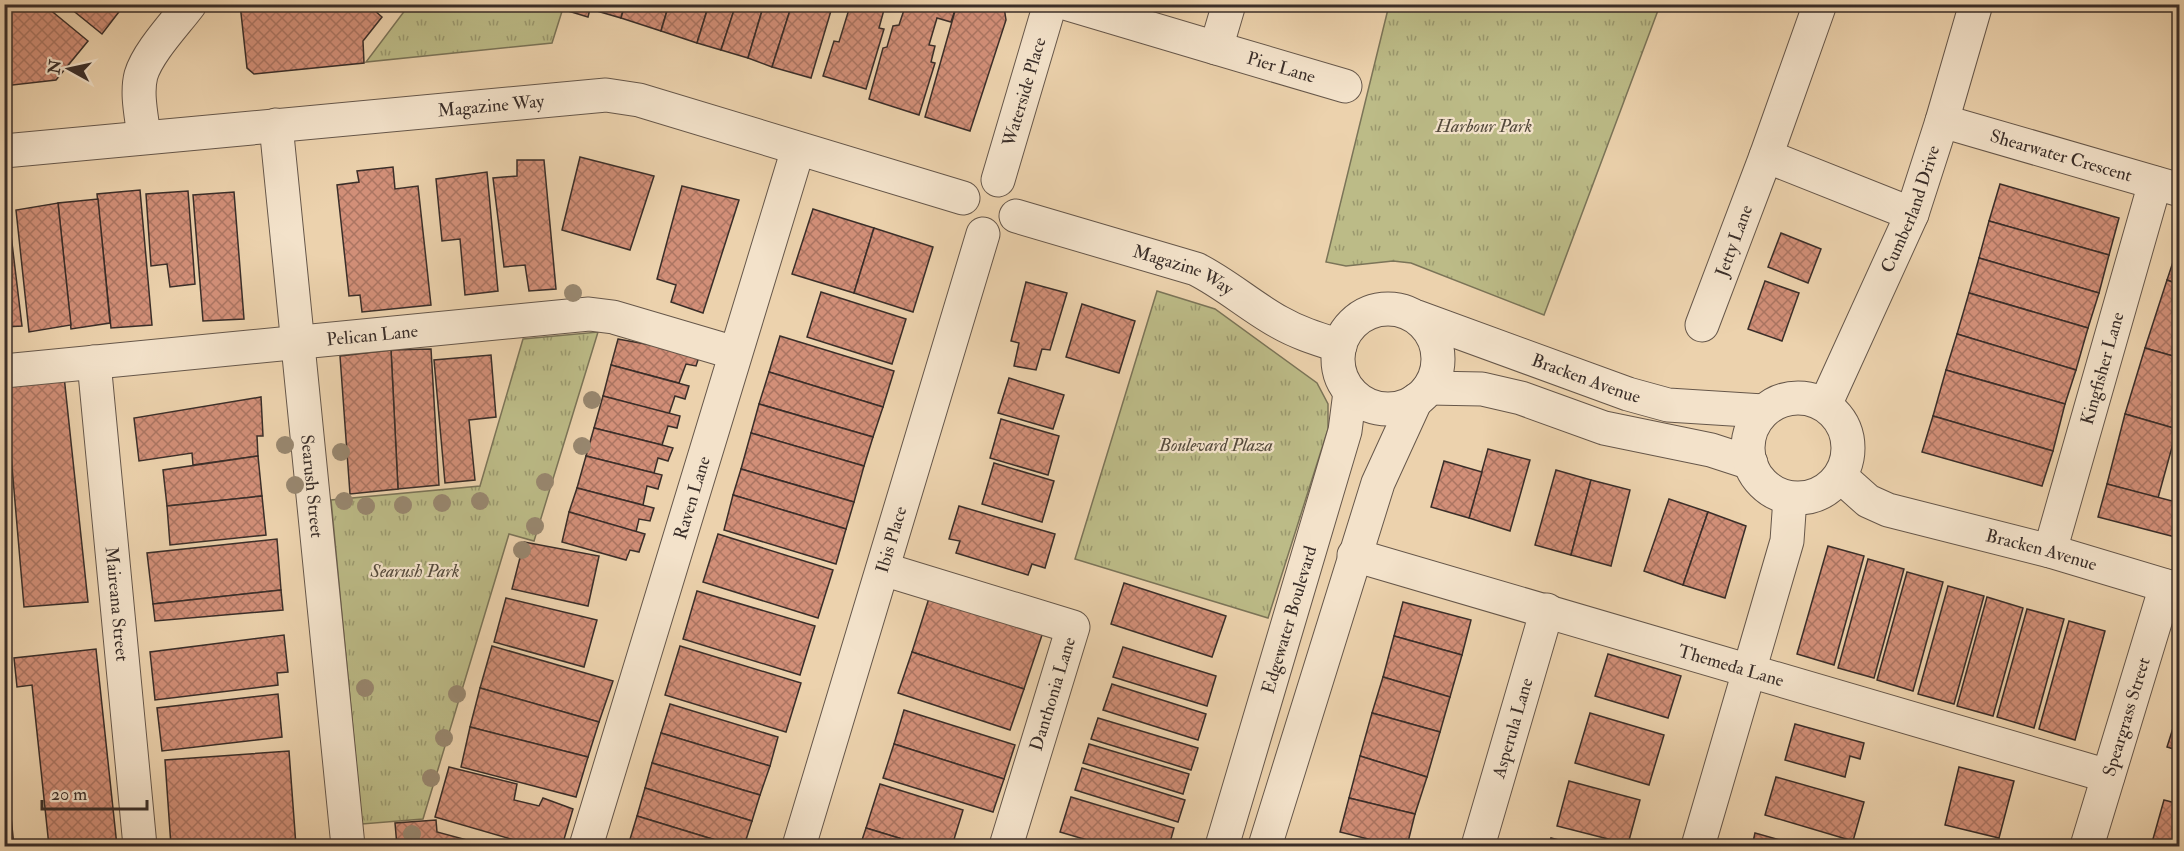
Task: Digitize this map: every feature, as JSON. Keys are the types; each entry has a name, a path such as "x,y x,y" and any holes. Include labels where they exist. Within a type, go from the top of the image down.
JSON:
{"street":[{"path":"144,137 140,101 141,75 151,56 190,4"},
{"name":"Waterside Place","path":"998,180 1050,4"},
{"name":"Pier Lane","path":"1068,4 1345,86"},
{"path":"1216,48 1229,4"},
{"name":"Jetty Lane","path":"1702,325 1820,4"},
{"name":"Cumberland Drive","path":"1825,405 1912,214 1976,4"},
{"name":"Magazine Way","path":"4,151 606,95 639,100 963,198"},
{"name":"Shearwater Crescent","path":"1942,121 2167,187"},
{"name":"Searush Street","path":"276,125 348,846"},
{"name":"Raven Lane","path":"586,846 798,148"},
{"path":"1766,156 1912,214"},
{"path":"984,179 998,180 1013,191 1017,200 1016,216 1004,231 995,235 974,231 967,224 963,215 963,198 967,189 975,183 984,179"},
{"name":"Kingfisher Lane","path":"2050,551 2167,187"},
{"name":"Magazine Way","path":"1016,216 1196,269 1219,281 1277,321 1309,337 1340,346"},
{"name":"Ibis Place","path":"799,846 983,234"},
{"path":"1265,846 1378,483 1422,394 1437,372 1436,345 1429,330 1417,317 1401,310 1375,310 1360,317 1347,330 1340,346 1338,360 1341,377 1350,392 1364,403 1380,408 1401,408 1422,394"},
{"name":"Pelican Lane","path":"4,371 589,314 614,316 735,353"},
{"name":"Bracken Avenue","path":"1417,317 1638,397 1668,405 1763,411"},
{"name":"Maireana Street","path":"94,362 140,846"},
{"name":"Bracken Avenue","path":"1422,394 1482,389 1492,391 1521,398 1604,428 1711,450 1750,463"},
{"name":"Edgewater Boulevard","path":"1222,846 1345,431 1350,392"},
{"path":"1795,397 1813,399 1838,416 1847,436 1848,454 1840,476 1828,489 1812,497 1790,498 1774,492 1760,480 1750,463 1748,446 1751,428 1763,411 1778,401 1795,397"},
{"name":"Bracken Avenue","path":"1840,476 1868,501 1888,510 2050,551 2173,588"},
{"path":"1698,846 1787,541 1790,498"},
{"name":"Themeda Lane","path":"1354,555 2108,776"},
{"name":"Danthonia Lane","path":"884,569 1073,627 1006,846"},
{"name":"Speargrass Street","path":"2087,846 2108,776 2173,588"},
{"name":"Asperula Lane","path":"1478,846 1547,610"}],"green space":[{"path":"409,5 564,5 552,43 366,62"},
{"name":"Harbour Park","path":"1389,5 1660,5 1544,315 1411,263 1393,261 1346,266 1326,262"},
{"name":"Boulevard Plaza","path":"1157,291 1215,309 1317,383 1328,404 1328,429 1268,618 1075,559"},
{"name":"Searush Park","path":"598,332 534,541 509,534 423,819 362,824 331,500 480,486 523,339"}],"building":[{"path":"4,4 43,4 88,41 56,80 4,86"},
{"path":"65,4 125,4 102,34"},
{"path":"240,4 367,4 382,17 363,41 364,63 254,74 247,68"},
{"path":"569,4 625,4 621,18 590,9 588,17 568,11"},
{"path":"625,4 669,4 661,31 621,18"},
{"path":"669,4 709,4 697,43 661,31"},
{"path":"709,4 736,4 721,50 697,43"},
{"path":"736,4 764,4 748,58 721,50"},
{"path":"764,4 792,4 772,67 748,58"},
{"path":"792,4 833,4 811,78 772,67"},
{"path":"847,4 891,4 891,7 885,6 879,28 884,29 866,89 823,76 834,41 839,42 850,6"},
{"path":"906,4 957,4 951,22 937,18 929,45 935,46 931,62 935,63 919,115 869,99 883,48 887,47 893,26 899,25"},
{"path":"957,4 994,4 1004,7 1006,20 970,131 925,117"},
{"path":"580,157 654,176 630,250 562,230"},
{"path":"517,160 544,160 556,289 529,291 525,265 504,267 493,178 517,176"},
{"path":"393,167 395,189 418,186 431,305 362,312 360,295 349,296 337,185 359,182 357,171"},
{"path":"487,172 498,291 465,295 460,239 442,241 436,179"},
{"path":"2000,184 2119,218 2109,255 1989,221"},
{"path":"682,186 739,200 703,313 671,302 676,285 657,279"},
{"path":"140,190 152,325 111,328 97,194"},
{"path":"188,191 195,284 170,287 167,264 151,266 146,194"},
{"path":"234,192 244,319 203,321 193,195"},
{"path":"98,199 110,323 71,329 58,203"},
{"path":"58,203 71,325 29,332 16,210"},
{"path":"813,209 874,228 854,293 792,274"},
{"path":"8,210 22,326 4,327 4,211"},
{"path":"1989,221 2109,255 2099,293 1979,258"},
{"path":"874,228 933,247 913,312 854,293"},
{"path":"1781,233 1821,249 1808,283 1768,267"},
{"path":"2180,241 2180,285 2167,280"},
{"path":"1979,258 2099,293 2088,328 1969,293"},
{"path":"2167,280 2180,285 2180,358 2145,348"},
{"path":"1765,281 1799,293 1782,341 1748,329"},
{"path":"1026,282 1067,293 1050,350 1042,349 1036,370 1014,366 1019,343 1011,341"},
{"path":"821,292 906,319 892,364 807,337"},
{"path":"1969,293 2088,328 2076,370 1957,334"},
{"path":"1082,304 1135,321 1119,373 1066,357"},
{"path":"1957,334 2076,370 2065,404 1946,370"},
{"path":"780,336 894,371 883,407 769,372"},
{"path":"618,339 700,354 696,366 686,364 679,383 611,365"},
{"path":"2145,348 2180,358 2180,422 2177,429 2125,414"},
{"path":"431,349 439,485 398,489 391,350"},
{"path":"391,350 398,489 350,494 340,356"},
{"path":"491,355 496,417 469,420 475,480 445,483 434,360"},
{"path":"611,365 689,386 685,399 675,396 669,414 603,396"},
{"path":"1946,370 2065,404 2053,451 1933,416"},
{"path":"769,372 883,407 873,437 759,404"},
{"path":"64,376 88,602 24,607 5,385"},
{"path":"1009,378 1064,395 1053,429 998,413"},
{"path":"603,396 680,416 677,428 668,426 662,445 594,428"},
{"path":"261,397 263,436 257,436 258,456 193,465 192,453 139,461 134,418"},
{"path":"759,404 873,437 864,466 751,433"},
{"path":"2125,414 2177,429 2158,498 2107,484"},
{"path":"1933,416 2053,451 2042,486 1922,452"},
{"path":"1001,419 1059,436 1048,475 990,458"},
{"path":"594,428 673,448 668,461 658,458 654,473 586,456"},
{"path":"751,433 864,466 854,502 741,469"},
{"path":"1488,449 1530,460 1510,531 1469,518"},
{"path":"258,456 262,496 167,506 163,470"},
{"path":"586,456 662,475 658,489 647,486 643,505 577,488"},
{"path":"1444,461 1482,472 1469,518 1431,507"},
{"path":"994,463 1054,481 1042,522 982,504"},
{"path":"741,469 854,502 846,529 733,495"},
{"path":"1556,470 1591,480 1571,555 1535,545"},
{"path":"1591,480 1630,490 1611,566 1571,555"},
{"path":"2107,484 2180,503 2179,538 2098,517"},
{"path":"577,488 654,508 650,521 639,519 636,532 569,512"},
{"path":"733,495 846,529 836,564 724,530"},
{"path":"262,496 266,535 170,545 167,506"},
{"path":"1669,499 1708,512 1683,585 1644,571"},
{"path":"959,506 1055,534 1045,568 1032,564 1028,575 956,553 960,541 949,539"},
{"path":"569,512 645,534 639,552 630,550 626,560 562,542"},
{"path":"1708,512 1746,526 1725,598 1683,585"},
{"path":"718,534 833,570 818,618 703,582"},
{"path":"277,539 281,590 153,604 147,553"},
{"path":"524,542 599,556 588,606 512,589"},
{"path":"1828,546 1864,556 1834,665 1797,654"},
{"path":"1868,559 1904,569 1874,678 1838,668"},
{"path":"1907,572 1943,582 1913,691 1877,680"},
{"path":"1124,583 1226,616 1212,657 1111,624"},
{"path":"1948,586 1984,596 1954,704 1918,694"},
{"path":"281,590 283,610 155,621 153,604"},
{"path":"697,591 815,626 800,675 683,639"},
{"path":"930,595 1043,632 1024,689 912,652"},
{"path":"1987,597 2023,608 1993,716 1957,706"},
{"path":"506,598 597,620 584,667 494,642"},
{"path":"1403,602 1471,620 1462,655 1394,636"},
{"path":"2027,609 2064,619 2034,728 1997,717"},
{"path":"2069,621 2105,631 2075,740 2039,729"},
{"path":"284,635 288,672 277,673 278,685 155,700 150,652"},
{"path":"1394,636 1462,655 1450,697 1383,677"},
{"path":"492,646 613,681 599,722 480,688"},
{"path":"680,646 801,683 786,732 665,695"},
{"path":"1123,647 1216,676 1207,706 1113,677"},
{"path":"96,649 117,846 49,846 32,685 17,687 14,658"},
{"path":"912,652 1024,689 1010,730 898,693"},
{"path":"1608,654 1681,676 1668,718 1595,696"},
{"path":"1383,677 1450,697 1440,732 1372,713"},
{"path":"1112,684 1206,714 1198,740 1103,710"},
{"path":"480,688 599,722 588,757 470,727"},
{"path":"278,694 282,737 162,751 157,708"},
{"path":"670,704 778,737 770,766 661,733"},
{"path":"2180,706 2180,751 2167,747"},
{"path":"904,710 1015,745 1004,779 894,744"},
{"path":"1372,713 1440,732 1427,777 1360,756"},
{"path":"1590,713 1664,735 1649,785 1575,763"},
{"path":"1098,718 1198,748 1191,770 1091,739"},
{"path":"1795,724 1864,743 1860,759 1850,756 1845,777 1785,760"},
{"path":"470,727 588,757 576,797 461,767"},
{"path":"661,733 770,766 760,795 652,763"},
{"path":"894,744 1004,779 993,812 883,778"},
{"path":"1089,744 1189,774 1183,794 1083,763"},
{"path":"289,751 296,846 171,846 165,760"},
{"path":"1360,756 1427,777 1415,814 1349,798"},
{"path":"652,763 760,795 752,821 645,788"},
{"path":"449,767 517,784 514,800 539,806 543,798 573,809 562,846 535,846 435,817"},
{"path":"1959,767 2014,781 1999,838 1945,825"},
{"path":"1082,768 1185,800 1178,822 1075,790"},
{"path":"1776,777 1864,802 1853,841 1765,815"},
{"path":"1569,781 1640,800 1628,844 1557,826"},
{"path":"880,784 963,810 952,846 925,846 866,828"},
{"path":"645,788 752,821 744,846 735,846 637,816"},
{"path":"1071,797 1174,828 1169,846 1107,846 1060,832"},
{"path":"1349,798 1415,814 1407,846 1396,846 1340,832"},
{"path":"2164,800 2180,804 2180,846 2151,846"},
{"path":"637,816 735,846 628,846"},
{"path":"11,817 14,846 4,846 4,818"},
{"path":"436,820 437,832 489,846 397,846 395,823"},
{"path":"866,828 925,846 860,846"},
{"path":"1755,833 1802,846 1752,846"},
{"path":"1551,838 1582,846 1548,846"}]}
